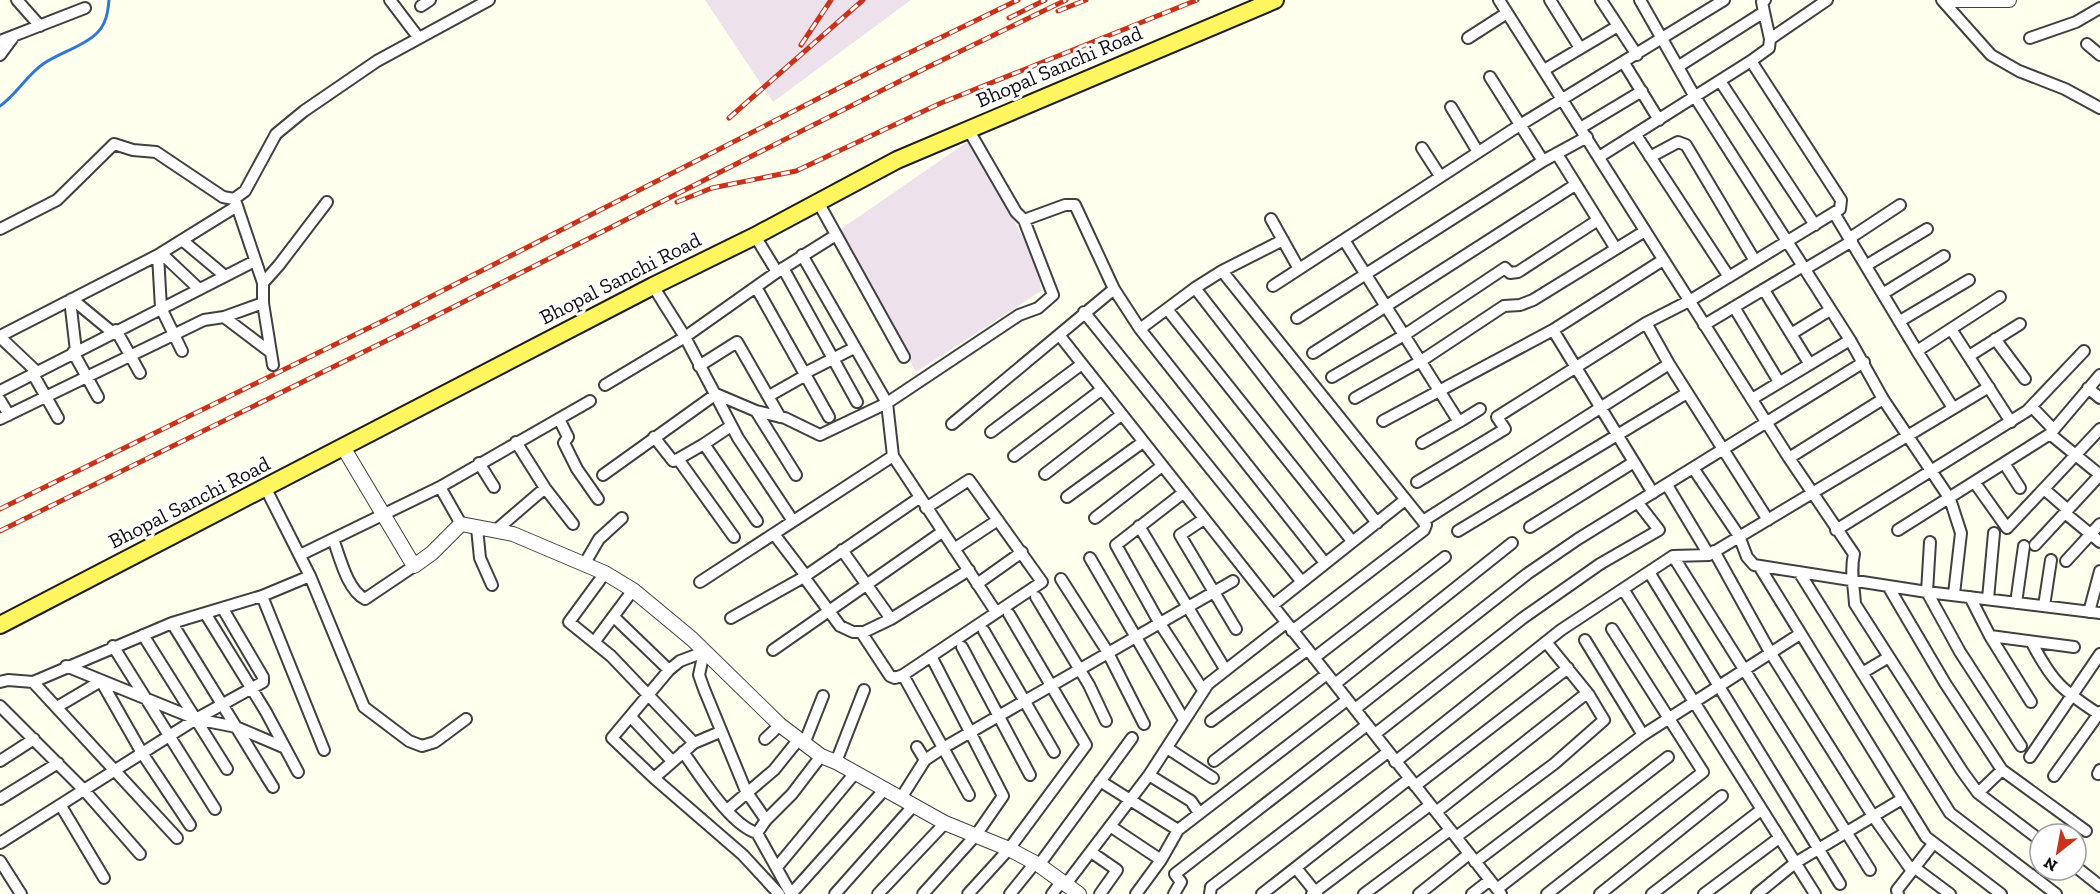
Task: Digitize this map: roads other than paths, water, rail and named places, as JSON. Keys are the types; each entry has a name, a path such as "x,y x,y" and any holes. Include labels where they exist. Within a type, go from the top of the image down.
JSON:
{"main road":[{"name":"Bhopal Sanchi Road","path":"0,625 220,509 266,489 653,286 755,236 897,160 1275,0"}],"street":[{"path":"17,0 40,26"},
{"path":"390,0 418,37"},
{"path":"58,418 35,373 0,336 160,254 182,240 236,202 245,191 276,134 304,111 473,4 489,0"},
{"path":"1499,0 1563,98 1663,260 1691,300 1704,325 1788,458 1854,554 1850,571 1854,579 1855,603 1889,657 1978,793 2028,831"},
{"path":"1550,0 1580,48"},
{"path":"1601,0 1637,55"},
{"path":"1272,286 1520,125 1724,0"},
{"path":"1599,157 1769,48 1770,39 1762,2 1765,0"},
{"path":"1770,39 1827,0"},
{"path":"1942,0 1991,55 2019,71 2065,89 2100,107"},
{"path":"1951,0 2008,0"},
{"path":"1646,2 1662,39 1695,97 1864,362 1883,399 1908,437 1915,443 1950,499 1962,533 1954,594"},
{"path":"0,41 85,8"},
{"path":"2030,38 2076,22 2100,8"},
{"path":"1679,66 1764,12"},
{"path":"1468,38 1507,13"},
{"path":"1544,70 1618,26"},
{"path":"0,54 14,36"},
{"path":"2087,44 2100,55"},
{"path":"1417,482 1505,429 1497,417 1646,322 1691,300 1840,208 1841,200 1751,61"},
{"path":"1624,63 1659,120"},
{"path":"1490,77 1544,161"},
{"path":"1720,81 1815,225"},
{"path":"1297,318 1557,154 1584,132 1642,92"},
{"path":"1451,107 1478,152"},
{"path":"716,394 756,411 780,417 820,435 887,403 1019,315 1038,308 1053,295 1024,220 1016,212 968,129"},
{"path":"1636,135 1729,277"},
{"path":"1650,157 1678,142 1686,145 1755,261"},
{"path":"0,229 20,216 57,200 114,144 133,150 156,152 223,197 236,202"},
{"path":"1422,148 1440,176"},
{"path":"1557,154 1616,249"},
{"path":"1313,353 1386,304 1575,185"},
{"path":"236,202 263,283 263,303 273,365"},
{"path":"263,283 327,202"},
{"path":"818,202 904,357"},
{"path":"1024,220 1065,205 1075,205 1114,289 1140,329 1325,564"},
{"path":"1704,325 1804,268 1900,205"},
{"path":"1834,213 1953,408"},
{"path":"1271,219 1299,269"},
{"path":"1332,377 1406,334 1505,268 1510,273 1518,272 1598,220"},
{"path":"1867,265 1927,229"},
{"path":"1355,398 1421,361 1504,306 1520,305 1533,300 1646,231"},
{"path":"605,385 685,337 802,255 836,235"},
{"path":"755,236 780,270 857,402"},
{"path":"182,240 225,276"},
{"path":"1140,329 1222,271 1283,240"},
{"path":"1344,240 1406,334 1459,422"},
{"path":"160,254 199,289"},
{"path":"160,254 161,308 182,351"},
{"path":"802,255 887,403 893,456 996,612"},
{"path":"1884,293 1944,256"},
{"path":"1383,421 1553,330 1663,260"},
{"path":"0,391 255,261"},
{"path":"1052,894 1091,852 1149,775 1203,690 1225,669 1289,627 1424,530 1426,525 1222,271"},
{"path":"1900,321 1969,280"},
{"path":"653,286 685,337 731,426 794,521"},
{"path":"756,287 829,417"},
{"path":"1195,288 1377,523"},
{"path":"952,424 1114,289"},
{"path":"1764,290 1809,363"},
{"path":"1917,351 2000,297"},
{"path":"71,299 114,331 140,373"},
{"path":"71,299 75,352 98,397"},
{"path":"0,400 4,417 204,320 224,317 263,303"},
{"path":"1734,308 1779,382"},
{"path":"1167,309 1352,542"},
{"path":"1791,334 1830,310"},
{"path":"1084,312 1302,582"},
{"path":"224,317 269,351"},
{"path":"1646,322 1723,452 1768,520"},
{"path":"1969,356 2020,324"},
{"path":"1952,329 2011,422"},
{"path":"1553,330 1653,493"},
{"path":"1060,336 1496,888"},
{"path":"1995,339 2025,379"},
{"path":"1752,399 1850,340"},
{"path":"699,366 737,342 780,417"},
{"path":"769,396 854,348"},
{"path":"1836,530 1932,472 2032,407 2084,351"},
{"path":"1355,709 1527,574 1864,362"},
{"path":"991,432 1082,364"},
{"path":"1422,521 1456,497 1669,364"},
{"path":"1898,530 1975,483 2051,431 2100,375"},
{"path":"1395,762 1545,642 1673,556 1711,553 1989,387"},
{"path":"2088,388 2100,398"},
{"path":"1014,456 1101,390"},
{"path":"1458,531 1687,393"},
{"path":"603,474 716,394"},
{"path":"1788,458 1883,399"},
{"path":"300,555 440,487 479,462 590,401"},
{"path":"2032,407 2051,431 2100,475 2036,545"},
{"path":"1422,443 1480,409"},
{"path":"756,411 796,474"},
{"path":"1045,474 1121,415"},
{"path":"559,419 568,437 564,443 577,469 598,499"},
{"path":"654,437 673,461 731,426"},
{"path":"1975,483 2007,528 2100,429"},
{"path":"516,442 545,488 573,524"},
{"path":"1067,497 1143,442"},
{"path":"704,444 758,521"},
{"path":"343,447 382,516 414,566"},
{"path":"700,582 893,456"},
{"path":"678,459 734,537"},
{"path":"479,462 494,487"},
{"path":"1530,527 1634,462"},
{"path":"2004,464 2020,488"},
{"path":"1095,518 1162,466"},
{"path":"1693,468 1739,536 1747,557 1759,566 1902,799 1933,844 2001,894"},
{"path":"861,632 890,676 895,678 903,675 1042,582 969,480 926,508"},
{"path":"1667,485 1873,816 1914,870 1950,894"},
{"path":"440,487 461,525"},
{"path":"495,531 545,488"},
{"path":"266,489 310,576 364,707 409,741 422,746 435,742 466,719"},
{"path":"2044,489 2100,543"},
{"path":"1183,493 1116,545 1159,622 1203,690"},
{"path":"731,618 805,577 919,498"},
{"path":"1273,605 1405,500"},
{"path":"1174,894 1181,882 1175,874 1523,618 1600,564 1659,530 1638,503"},
{"path":"576,559 622,518"},
{"path":"1204,519 1180,536 1236,628"},
{"path":"954,549 998,520"},
{"path":"2066,561 2100,524"},
{"path":"333,539 349,578 357,593 365,599 432,554 461,525"},
{"path":"461,525 513,534 605,573 633,590 704,652 780,725 821,756 836,762 945,823 1009,849 1037,864 1079,894"},
{"path":"1139,526 1225,669"},
{"path":"477,528 480,558 492,585"},
{"path":"774,650 942,532"},
{"path":"1988,599 1995,533"},
{"path":"774,534 840,626 853,632 861,632 891,619 969,570"},
{"path":"1930,542 1927,592 1960,652 2021,746"},
{"path":"1335,684 1512,543"},
{"path":"2016,603 2024,546"},
{"path":"842,550 891,619"},
{"path":"977,584 1022,552"},
{"path":"1673,556 1870,870"},
{"path":"1212,721 1310,654 1444,557"},
{"path":"1090,558 1184,720"},
{"path":"2044,606 2051,560"},
{"path":"1759,566 1927,592 2095,612 2100,571"},
{"path":"1799,572 1950,813 2056,894"},
{"path":"605,573 569,622 595,641 694,743"},
{"path":"1649,573 1840,884"},
{"path":"0,682 8,680 33,682 113,646 172,623 262,596 310,576"},
{"path":"1062,579 1107,651 1144,724"},
{"path":"900,798 925,760 942,748 1051,683 1233,581"},
{"path":"1888,586 1945,682 2002,770 2074,822"},
{"path":"1623,589 1815,894"},
{"path":"595,641 633,590"},
{"path":"262,596 324,750"},
{"path":"1036,597 1079,669 1106,721"},
{"path":"1970,597 1990,636 2031,702"},
{"path":"0,843 196,719 262,682 263,677 223,609"},
{"path":"205,613 226,652 271,710 283,747 298,772"},
{"path":"968,894 1009,849 1086,745 1009,614"},
{"path":"614,617 669,670"},
{"path":"172,623 220,706 236,727 273,787"},
{"path":"1547,894 1703,772 1612,629"},
{"path":"984,631 1054,752"},
{"path":"1419,894 1667,717 1800,634"},
{"path":"143,636 227,769"},
{"path":"1990,636 2074,647"},
{"path":"1585,640 1642,735"},
{"path":"1364,894 1554,764 1601,723 1603,716 1568,668 1545,642"},
{"path":"2032,643 2050,676 2072,697 2100,713 2054,777"},
{"path":"113,646 215,809"},
{"path":"962,647 1030,775"},
{"path":"704,652 680,661 669,670 612,738 654,778 743,855 779,894"},
{"path":"704,652 699,675 720,732 746,791 766,820"},
{"path":"2030,757 2100,654"},
{"path":"923,894 976,835 1003,796 931,656"},
{"path":"1862,674 1889,657"},
{"path":"66,666 196,719 236,727 283,747"},
{"path":"1262,894 1568,668"},
{"path":"1214,761 1327,674"},
{"path":"903,675 969,795"},
{"path":"57,707 101,681"},
{"path":"101,681 142,753 190,825"},
{"path":"33,682 177,838"},
{"path":"836,762 864,690"},
{"path":"1296,868 1315,893 1587,693"},
{"path":"728,809 746,791 774,771 801,742 823,696"},
{"path":"1136,894 1161,860 1178,830 1347,700"},
{"path":"0,706 84,790 140,854"},
{"path":"631,717 672,761"},
{"path":"765,739 780,725"},
{"path":"654,778 694,743 720,732"},
{"path":"1010,894 1037,864 1132,738"},
{"path":"0,761 33,739"},
{"path":"916,747 925,760"},
{"path":"1167,748 1214,778"},
{"path":"682,752 742,826 757,833 791,894 885,789"},
{"path":"1210,894 1211,887 1388,752"},
{"path":"757,833 766,820 792,794 821,756"},
{"path":"1472,894 1496,888 1668,757"},
{"path":"0,799 58,764"},
{"path":"1978,793 2002,770"},
{"path":"777,867 855,773"},
{"path":"1149,775 1191,801 1200,813"},
{"path":"1100,781 1178,830"},
{"path":"1600,894 1722,796"},
{"path":"1761,893 1795,863 1902,799"},
{"path":"835,894 914,805"},
{"path":"61,806 104,878"},
{"path":"1652,894 1761,810"},
{"path":"878,894 945,823"},
{"path":"1110,826 1161,860"},
{"path":"1704,894 1779,838"},
{"path":"1898,894 1898,890 1933,844"},
{"path":"1091,852 1117,870 1100,894"},
{"path":"0,861 21,894"},
{"path":"2097,884 2100,871"}],"waterway":[{"path":"0,106 43,64 96,34 104,22 109,0"}],"railway":[{"path":"801,45 831,0"},
{"path":"729,118 863,0"},
{"path":"0,509 391,317 876,69 1018,0"},
{"path":"1009,18 1045,0"},
{"path":"0,531 400,334 926,68 1066,0"},
{"path":"1058,11 1086,0"},
{"path":"677,202 712,188 796,171 941,103 1197,0"}]}
